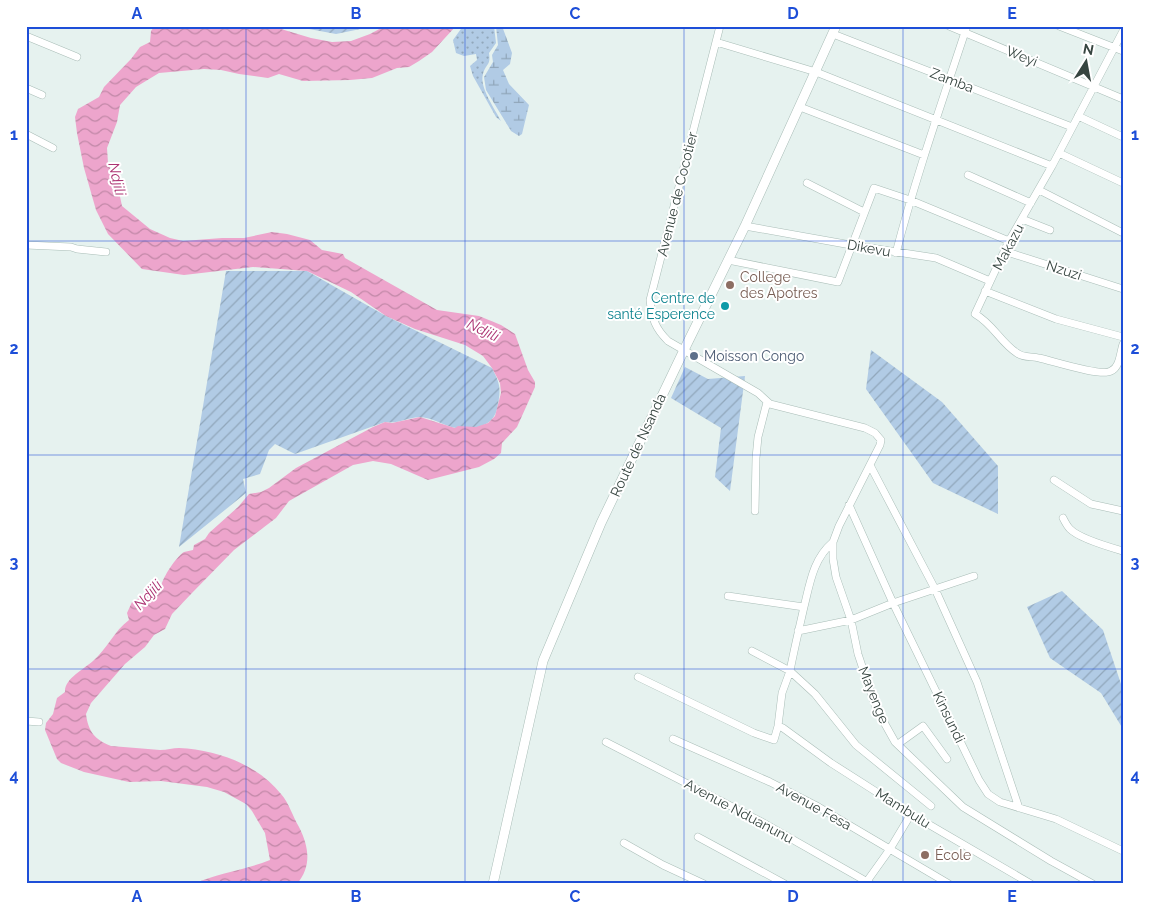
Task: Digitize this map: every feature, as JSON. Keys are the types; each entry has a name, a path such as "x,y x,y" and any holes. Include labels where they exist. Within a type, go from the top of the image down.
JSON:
{"street":[{"name":"Avenue de Cocotier","path":"720,26 650,300 651,312 658,331 668,341 729,378 758,393 767,402"},
{"name":"Weyi","path":"949,26 966,30 1123,99"},
{"path":"1059,26 1123,51"},
{"name":"Zamba","path":"835,30 948,79 1072,127"},
{"name":"Route de Nsanda","path":"493,884 543,661 601,523 745,226 835,30"},
{"path":"896,253 924,155 966,30"},
{"name":"Makazu","path":"1123,31 1032,203 1004,251 975,314 985,320 1013,350 1022,356 1036,357 1106,373 1116,367 1123,344"},
{"path":"26,36 77,57"},
{"path":"716,42 816,72 1052,166"},
{"path":"26,88 42,96"},
{"path":"800,107 924,155"},
{"path":"1078,116 1123,137"},
{"path":"26,134 53,148"},
{"path":"1059,153 1123,183"},
{"path":"968,175 1032,203"},
{"path":"807,183 864,212"},
{"path":"728,260 838,282 874,188 910,200 1010,241"},
{"path":"1039,190 1123,233"},
{"path":"1022,219 1050,230"},
{"name":"Dikevu","path":"745,226 896,253 936,258 990,281"},
{"path":"26,245 71,247 106,252"},
{"name":"Nzuzi","path":"1004,251 1123,289"},
{"path":"985,291 1056,319 1123,337"},
{"path":"755,512 758,437 767,402"},
{"name":"Mayenge","path":"767,402 866,428 879,436 881,440 871,467 861,481 833,542 833,559 836,577 850,620 858,654 876,708 895,742 963,807 1051,861 1093,884"},
{"path":"871,467 935,589 977,682 1019,808"},
{"path":"1054,480 1091,504 1123,511"},
{"name":"Kinsundi","path":"849,505 893,603 979,780 988,794 1000,802 1056,819 1123,851"},
{"path":"1064,518 1070,529 1076,533 1099,544 1123,551"},
{"path":"638,676 754,733 774,740 778,726 782,693 790,671 808,587 821,554 833,542"},
{"path":"798,631 850,620 893,603 974,576"},
{"path":"728,596 804,608"},
{"path":"752,651 790,671 815,694 856,745 931,806"},
{"path":"26,721 39,722"},
{"name":"Mambulu","path":"778,726 831,763 911,814 1032,884"},
{"path":"898,744 923,726 947,759"},
{"name":"Avenue Fesa","path":"673,739 770,782 815,805 949,884"},
{"name":"Avenue Nduanunu","path":"606,742 760,821 867,883"},
{"path":"867,883 911,814"},
{"path":"698,837 785,884"},
{"path":"624,843 663,865 704,884"}],"green space":[{"path":"293,26 375,26 336,34"},
{"path":"463,26 494,26 496,43 489,53 489,62 484,70 482,79 485,91 501,121 496,117 473,76 470,66 477,60 476,54 464,56 456,53 453,40"},
{"path":"496,26 502,26 512,53 510,64 503,70 509,84 529,105 522,134 519,136 511,131 486,90 484,77 493,62 492,55 498,45"},
{"path":"226,271 307,271 386,316 492,368 500,392 495,415 487,423 475,428 456,428 429,418 419,417 385,422 295,454 275,444 269,450 260,474 243,479 246,493 179,547"},
{"path":"871,350 942,402 998,466 998,514 933,483 866,389"},
{"path":"685,367 708,379 745,376 730,491 715,477 721,428 671,398"},
{"path":"1062,591 1103,630 1123,690 1123,729 1101,693 1050,658 1027,607"}],"water":[{"name":"Ndjili","path":"271,26 332,42 351,41 385,26 456,26 432,52 419,61 409,67 397,68 372,78 303,81 279,74 268,78 204,69 159,73 136,87 120,105 117,122 107,148 108,163 118,187 122,206 150,229 170,238 183,241 244,238 272,232 310,240 322,250 343,254 345,258 437,310 479,316 501,325 515,334 528,370 535,382 535,387 517,427 502,443 501,453 479,467 428,480 391,464 373,461 353,465 289,501 276,518 234,550 172,614 165,629 154,635 145,647 125,664 91,703 86,714 88,725 93,734 105,744 154,750 179,748 208,752 235,760 260,774 271,783 286,802 299,827 307,849 305,870 297,884 193,884 270,860 265,833 246,804 224,792 207,787 161,781 129,782 84,772 61,763 57,759 45,730 46,723 53,714 57,698 65,692 71,679 98,656 119,629 129,620 127,613 132,602 149,589 161,586 177,558 184,552 193,550 194,545 205,539 249,494 261,492 269,488 296,468 385,422 392,423 420,417 455,428 458,426 476,427 488,423 495,416 501,393 500,383 483,356 465,345 415,329 386,316 351,292 307,271 253,267 184,275 142,269 108,234 96,210 84,168 75,117 78,109 99,97 104,87 140,47 150,42 151,31 154,27"}],"place":[{"name":"College des Apotres","path":"730,285"},
{"name":"Centre de santé Esperence","path":"725,306"},
{"name":"Moisson Congo","path":"694,356"},
{"name":"École","path":"925,855"}]}
